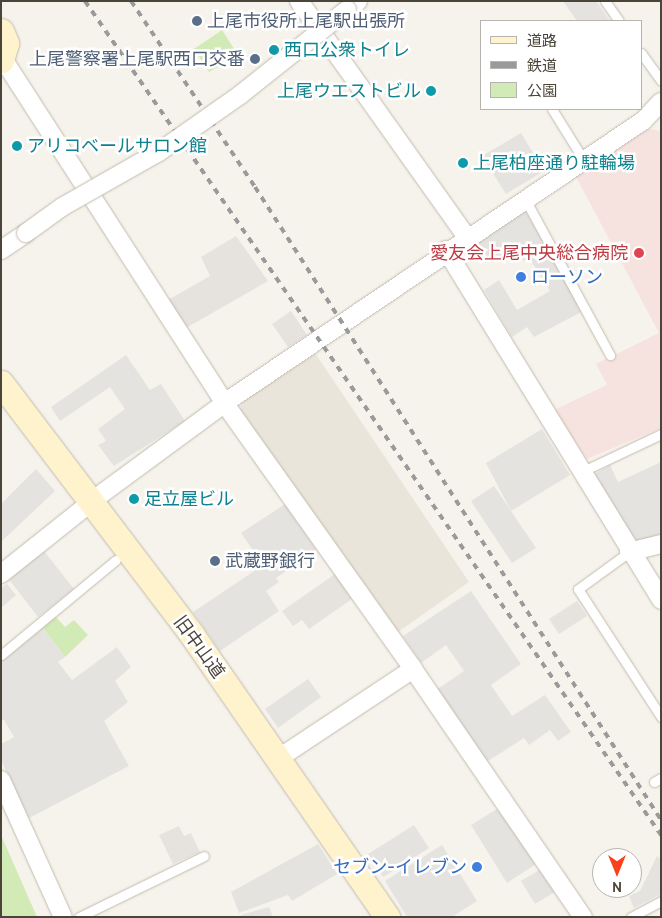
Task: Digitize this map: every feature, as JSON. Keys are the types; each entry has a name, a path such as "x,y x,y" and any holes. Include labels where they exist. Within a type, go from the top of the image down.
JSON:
{"main road":[{"path":"1,31 6,43 2,59"},
{"name":"旧中山道","path":"1,383 91,501 279,758 387,917"}],"street":[{"path":"299,1 467,237"},
{"path":"1,250 62,207 159,152 240,95 352,6"},
{"path":"2,59 225,404 413,669 583,917"},
{"path":"1,574 91,501 225,404 446,250 643,121 661,102"},
{"path":"643,121 661,123"},
{"path":"446,250 629,552 661,600"},
{"path":"629,552 661,544"},
{"path":"279,758 413,669"},
{"path":"1,780 62,917"}],"lane":[{"path":"605,1 618,20"},
{"path":"642,54 661,82"},
{"path":"553,110 583,159"},
{"path":"524,198 610,355"},
{"path":"581,472 661,434"},
{"path":"629,552 578,589 661,717"},
{"path":"1,654 116,560"},
{"path":"80,917 204,856"},
{"path":"631,917 661,901"}],"shaded area":[{"path":"563,1 596,1 609,20 576,20"},
{"name":"愛友会上尾中央総合病院","path":"644,128 661,131 661,428 587,459 554,410 607,385 596,364 659,333 574,173"},
{"path":"521,133 544,171 506,194 482,156"},
{"path":"525,210 583,311 534,337 527,327 512,337 484,290 499,280 517,310 550,291 530,259 524,261 517,246 490,262 477,241"},
{"path":"236,236 268,281 186,328 168,300 210,276 201,257"},
{"path":"291,311 307,335 288,347 272,324"},
{"path":"315,353 469,582 398,632 240,410 242,401"},
{"path":"126,355 150,390 161,384 185,421 114,466 98,445 106,441 98,429 125,409 110,387 60,421 51,407"},
{"path":"542,429 570,475 511,511 486,463"},
{"path":"661,462 661,537 637,543 630,540 590,477 610,465 618,482"},
{"path":"36,469 55,491 1,542 1,504"},
{"path":"494,486 536,548 512,563 471,501"},
{"path":"285,504 317,551 276,578 279,582 266,591 279,611 220,651 193,612 263,565 241,533"},
{"path":"44,551 74,589 38,617 8,578"},
{"path":"335,574 352,599 309,629 302,620 293,626 282,611"},
{"path":"7,584 16,595 1,608 1,588"},
{"path":"471,591 521,664 491,685 512,716 545,695 571,732 558,741 550,730 529,745 524,738 485,763 436,690 464,671 446,645 421,663 403,636"},
{"path":"577,601 587,616 559,634 549,619"},
{"path":"42,627 65,657 58,662 72,680 117,647 131,667 115,681 128,702 104,721 129,766 29,818 1,760 1,744 14,737 4,720 1,721 1,660"},
{"path":"308,679 321,697 278,728 265,709"},
{"path":"500,807 536,864 507,883 471,825"},
{"path":"414,825 429,848 383,877 368,854"},
{"path":"179,826 184,836 191,833 200,852 173,864 159,835"},
{"path":"318,844 337,874 292,901 288,895 239,913 231,892"},
{"path":"442,845 477,901 452,917 407,917 385,881"},
{"path":"657,856 661,859 661,894 634,908 630,898 642,898 642,887"},
{"path":"541,869 555,892 535,904 521,881"},
{"path":"269,907 273,917 242,917 241,915"}],"green space":[{"path":"222,30 238,55 209,72 194,49"},
{"path":"55,616 65,627 74,620 88,635 65,657 42,627"},
{"path":"1,835 37,917 1,917"}],"railway":[{"path":"85,1 661,835"},
{"path":"131,1 255,187 661,820"}],"place":[{"name":"上尾市役所上尾駅出張所","path":"197,21"},
{"name":"西口公衆トイレ","path":"274,50"},
{"name":"上尾警察署上尾駅西口交番","path":"255,59"},
{"name":"上尾ウエストビル","path":"431,91"},
{"name":"アリコベールサロン館","path":"17,146"},
{"name":"上尾柏座通り駐輪場","path":"463,163"},
{"name":"愛友会上尾中央総合病院","path":"639,253"},
{"name":"ローソン","path":"521,277"},
{"name":"足立屋ビル","path":"134,499"},
{"name":"武蔵野銀行","path":"215,561"},
{"name":"セブン-イレブン","path":"477,867"}]}
